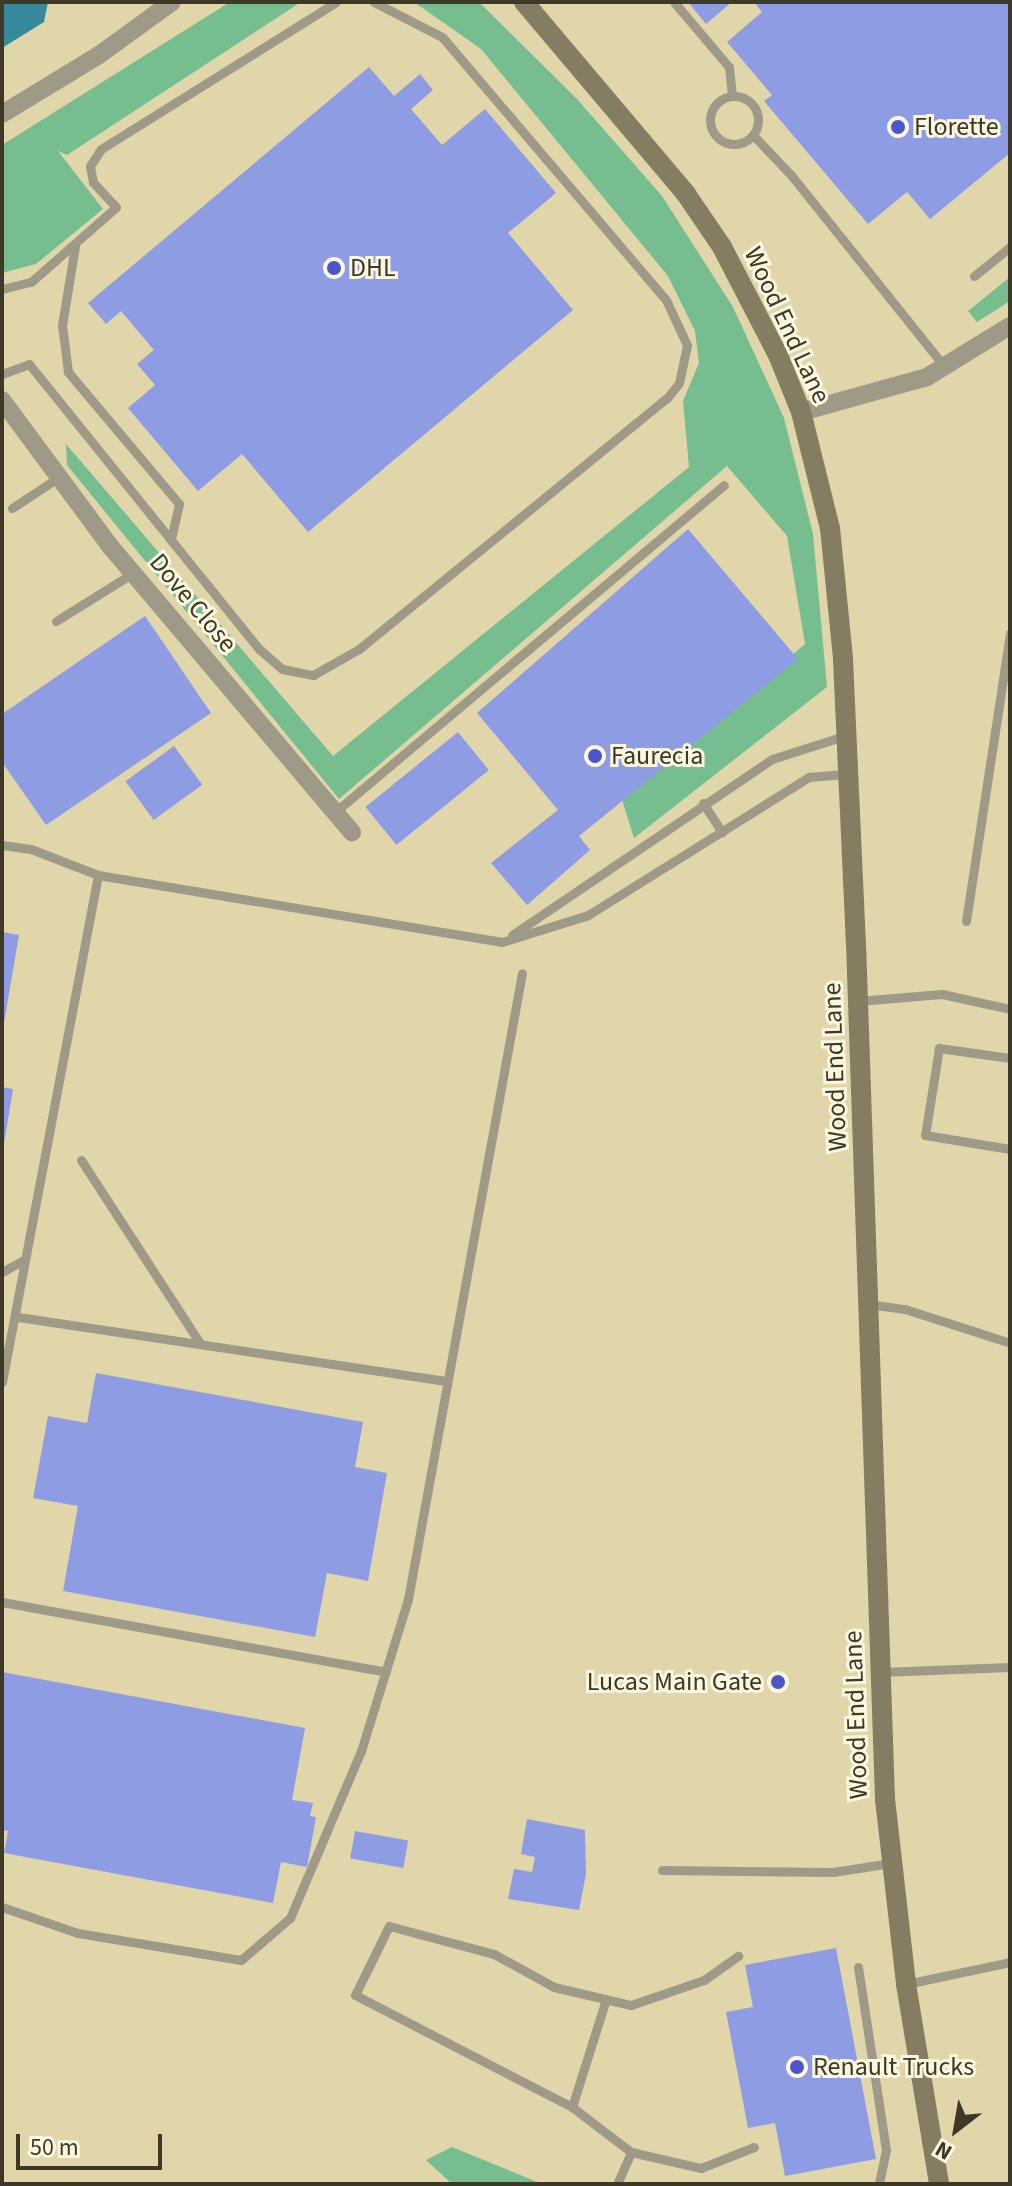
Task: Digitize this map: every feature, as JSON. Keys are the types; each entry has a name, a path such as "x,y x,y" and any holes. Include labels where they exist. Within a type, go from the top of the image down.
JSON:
{"street":[{"path":"2,114 99,55 172,2"},
{"name":"Wood End Lane","path":"509,2 545,30"},
{"name":"Wood End Lane","path":"524,2 686,194 744,287 801,412 832,541 838,739 847,774 858,1001 880,1672 891,1863 906,1984 939,2184"},
{"path":"801,412 893,389 946,369 1010,326"},
{"name":"Dove Close","path":"2,400 133,573 352,832"}],"lane":[{"path":"2,289 31,282 116,207 93,182 90,166 101,149 336,2"},
{"path":"2,374 29,364 259,649 282,669 313,675 359,649 679,383 687,345 666,300 442,37 374,2"},
{"path":"674,2 729,67 732,95"},
{"path":"732,95 748,99 758,112 753,135 732,144 712,131 713,108 732,95"},
{"path":"753,135 946,369"},
{"path":"76,245 62,325 68,372 179,504 171,540"},
{"path":"974,276 1010,247"},
{"path":"12,508 59,477"},
{"path":"335,812 724,485"},
{"path":"56,621 133,573"},
{"path":"966,921 1010,633"},
{"path":"502,942 772,759 838,739"},
{"path":"2,845 31,849 98,875 502,942 588,915 809,777 847,774"},
{"path":"703,803 722,832"},
{"path":"2,1382 18,1317 25,1259 98,875"},
{"path":"2,1907 78,1933 241,1960 290,1918 361,1751 408,1599 444,1381 522,973"},
{"path":"858,1001 942,994 1010,1009"},
{"path":"1010,1058 939,1048 925,1135 1010,1149"},
{"path":"81,1160 200,1343"},
{"path":"2,1272 25,1259"},
{"path":"868,1304 905,1309 1010,1343"},
{"path":"18,1317 444,1381"},
{"path":"2,1602 386,1672"},
{"path":"880,1672 1010,1667"},
{"path":"662,1870 833,1872 891,1863"},
{"path":"738,1956 704,1980 631,2005 554,1987 494,1954 389,1926 355,1995 572,2107 631,2152 701,2168 754,2147"},
{"path":"906,1984 1010,1962"},
{"path":"858,1967 886,2150 879,2184"},
{"path":"572,2107 606,1999"},
{"path":"617,2184 631,2152"}],"green space":[{"path":"230,2 301,2 67,155 58,151 103,209 36,264 2,273 2,145"},
{"path":"414,2 479,2 577,99 662,196 733,307 784,418 813,534 827,687 634,838 622,800 805,644 787,536 727,466 339,799 67,465 66,444 333,756 689,467 683,401 699,363 695,331 668,276 481,49"},
{"path":"1010,277 1010,301 977,322 968,311"},
{"path":"452,2147 542,2184 452,2184 426,2160"}],"water":[{"path":"2,2 48,2 44,22 2,48"}],"building":[{"path":"688,2 732,2 706,24"},
{"name":"Florette","path":"754,2 1010,2 1010,153 930,219 907,192 868,224 764,101 772,95 727,42 762,12"},
{"name":"DHL","path":"369,67 394,96 420,74 433,90 411,109 442,145 485,109 556,193 508,233 573,310 308,532 242,454 198,491 128,408 155,385 137,364 154,350 121,311 106,324 88,303"},
{"name":"Faurecia","path":"688,529 798,659 579,836 590,850 527,905 491,863 558,810 477,713"},
{"path":"145,616 211,713 46,825 2,762 2,714"},
{"path":"458,732 489,770 396,845 366,807"},
{"path":"174,746 202,785 154,820 125,781"},
{"path":"2,932 19,935 4,1023 2,1023"},
{"path":"2,1087 13,1089 4,1144 2,1144"},
{"path":"96,1373 363,1422 355,1467 387,1473 368,1581 327,1573 315,1637 63,1591 78,1506 33,1498 48,1416 87,1423"},
{"path":"2,1672 305,1728 292,1800 313,1803 310,1816 316,1817 307,1867 281,1862 273,1903 4,1853 8,1831 2,1830"},
{"path":"527,1819 585,1830 586,1874 579,1910 508,1899 514,1869 532,1872 535,1857 521,1854"},
{"path":"355,1831 408,1840 403,1868 350,1859"},
{"name":"Renault Trucks","path":"836,1948 876,2159 785,2176 775,2123 748,2128 726,2012 753,2007 745,1965"}],"place":[{"name":"Florette","path":"898,127"},
{"name":"DHL","path":"334,268"},
{"name":"Faurecia","path":"595,756"},
{"name":"Lucas Main Gate","path":"778,1682"},
{"name":"Renault Trucks","path":"797,2067"}]}
